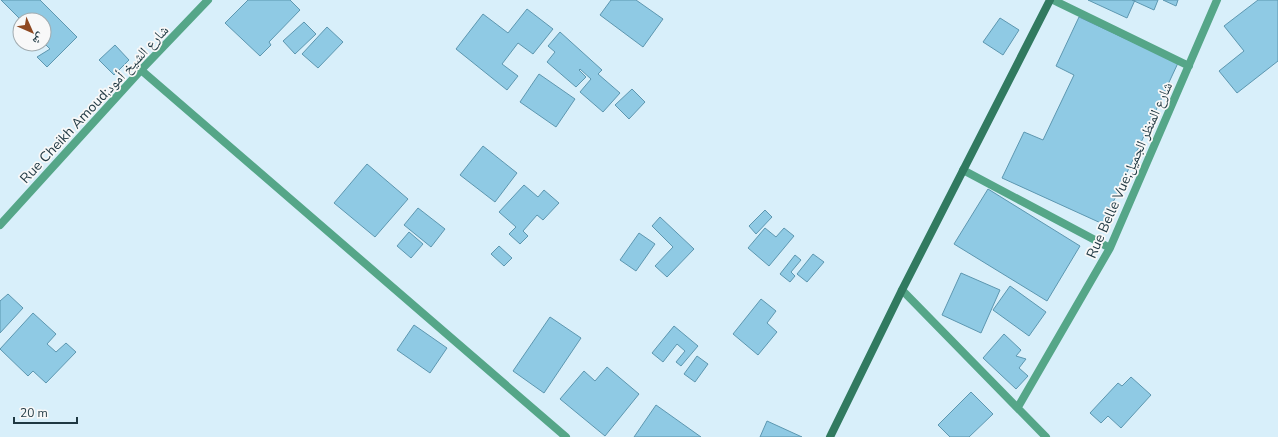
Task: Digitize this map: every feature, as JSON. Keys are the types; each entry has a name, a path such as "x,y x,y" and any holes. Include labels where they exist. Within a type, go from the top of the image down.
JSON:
{"street":[{"name":"Rue Cheikh Amoud;شارع الشيخ أمود","path":"0,225 141,70 208,0"},
{"path":"830,437 902,290 1050,0"},
{"path":"1053,0 1189,66"},
{"name":"Rue Belle Vue;شارع المنظر الجميل","path":"1018,407 1110,248 1217,0"},
{"path":"141,70 566,437"},
{"path":"963,170 1110,248"},
{"path":"902,290 1046,437"}],"building":[{"path":"1,0 40,0 52,12 13,12"},
{"path":"248,0 290,0 300,10 269,42 271,45 260,56 225,23"},
{"path":"611,0 636,0 663,19 643,47 600,15"},
{"path":"1088,0 1135,0 1127,18"},
{"path":"1132,0 1158,0 1154,10"},
{"path":"1163,0 1178,0 1176,6"},
{"path":"1258,0 1278,0 1278,61 1237,93 1219,71 1244,51 1224,26"},
{"path":"527,9 553,29 533,54 518,43 502,64 518,76 507,90 456,49 483,14 508,33"},
{"path":"52,12 77,37 47,67 37,57 45,52 52,52"},
{"path":"1079,17 1178,63 1103,224 1002,178 1024,132 1043,140 1074,75 1056,66"},
{"path":"1000,18 1019,30 1003,55 983,42"},
{"path":"304,22 316,34 295,54 283,41"},
{"path":"327,27 343,42 318,68 302,54"},
{"path":"560,32 602,70 598,74 620,93 603,112 580,92 591,79 580,69 579,70 586,77 576,87 547,62 555,52 548,46"},
{"path":"115,45 129,60 114,75 99,60"},
{"path":"539,74 575,99 556,127 520,102"},
{"path":"632,89 645,102 629,119 615,105"},
{"path":"483,146 517,173 495,202 460,175"},
{"path":"367,164 408,199 375,237 334,203"},
{"path":"524,185 538,197 544,190 559,203 543,220 537,215 523,231 528,236 520,244 509,234 516,227 499,212"},
{"path":"988,189 1080,246 1047,301 954,244"},
{"path":"418,208 445,229 431,247 404,225"},
{"path":"765,210 772,217 756,234 749,226"},
{"path":"660,217 694,249 667,277 655,266 673,247 652,226"},
{"path":"765,228 776,237 784,228 794,236 769,266 748,248"},
{"path":"409,232 423,244 411,258 397,246"},
{"path":"639,233 655,244 636,271 620,260"},
{"path":"499,246 512,258 504,266 491,254"},
{"path":"813,254 824,262 807,282 797,274"},
{"path":"795,255 801,260 791,272 795,276 790,282 780,274"},
{"path":"961,273 1000,290 981,333 942,315"},
{"path":"1010,286 1046,312 1029,336 993,310"},
{"path":"8,294 23,308 0,333 0,301"},
{"path":"761,299 776,311 767,323 777,332 758,355 733,334"},
{"path":"33,313 56,334 47,344 56,352 66,343 76,352 46,383 33,371 28,376 0,349"},
{"path":"550,317 581,338 544,393 513,371"},
{"path":"414,325 447,348 430,373 397,350"},
{"path":"674,326 698,346 681,366 676,362 685,351 677,344 663,362 652,353"},
{"path":"1004,334 1021,350 1016,356 1026,359 1019,368 1028,376 1016,389 983,358"},
{"path":"697,356 708,364 695,382 684,374"},
{"path":"607,367 639,394 605,436 560,399 584,371 595,381"},
{"path":"1131,377 1151,395 1121,428 1108,416 1101,423 1090,413 1118,383 1122,386"},
{"path":"971,392 993,414 969,437 950,437 938,425"},
{"path":"656,405 701,437 634,437"},
{"path":"767,421 802,437 760,437"}]}
